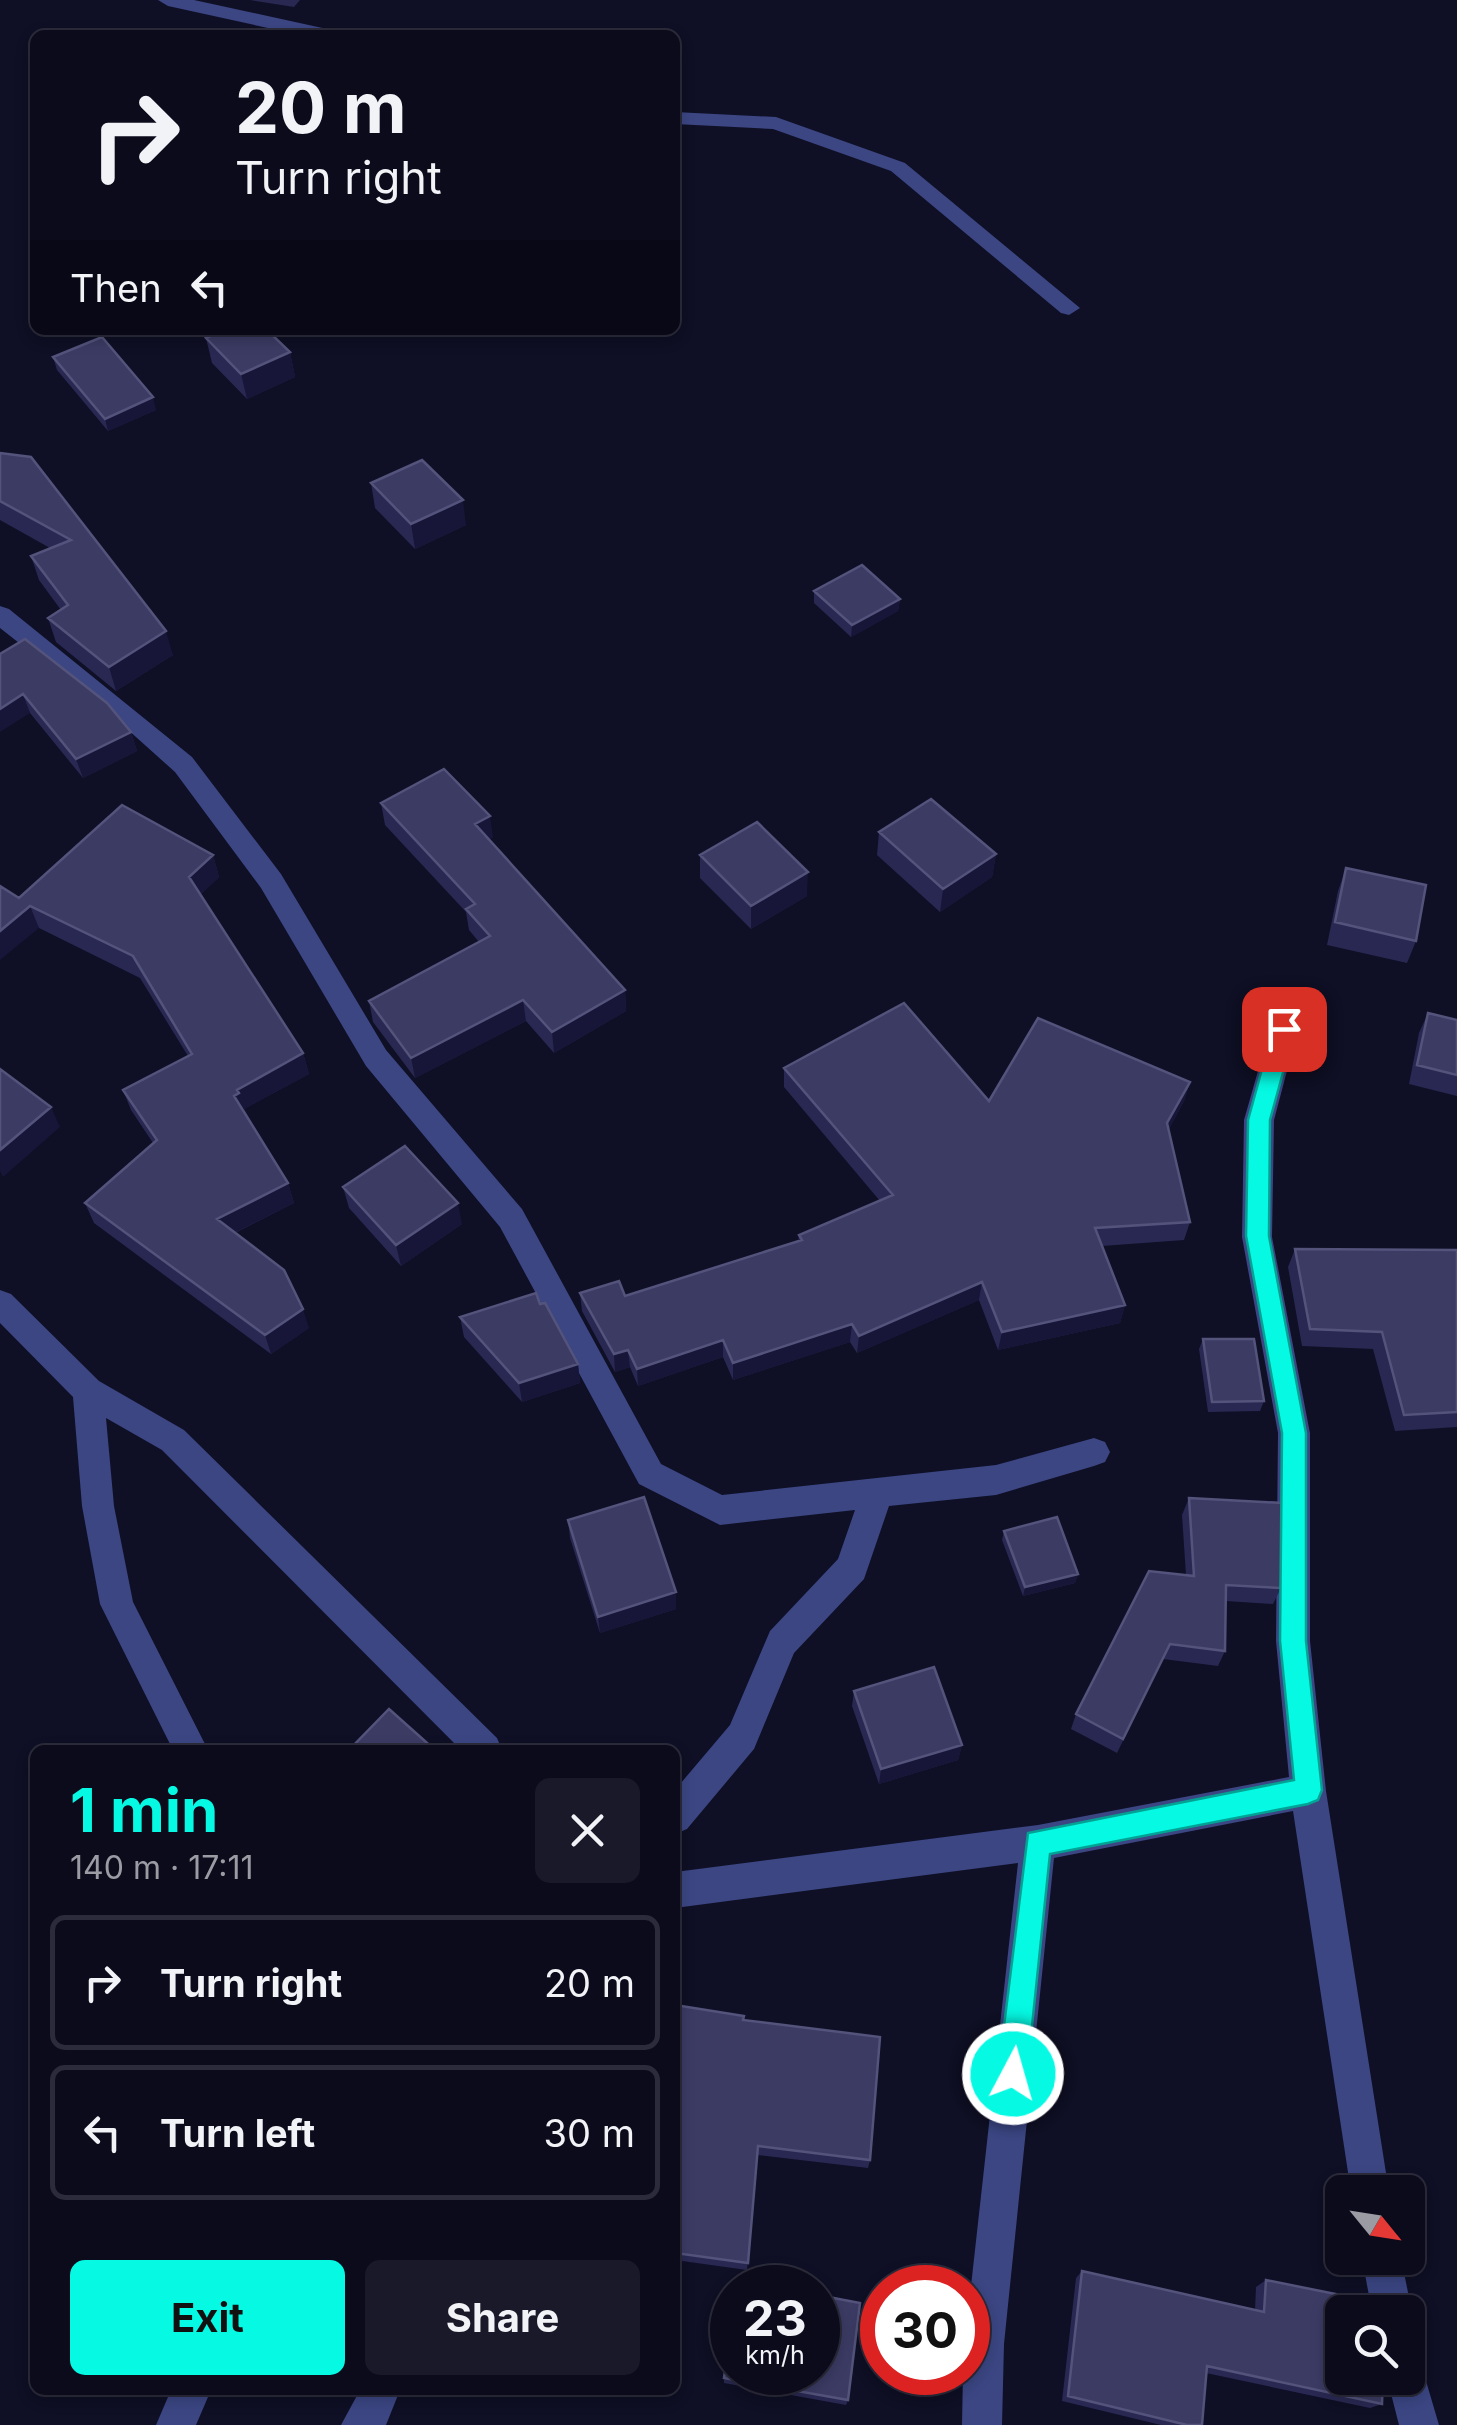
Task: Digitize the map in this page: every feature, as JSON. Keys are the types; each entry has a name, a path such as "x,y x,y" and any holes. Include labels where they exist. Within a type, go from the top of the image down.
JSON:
{"street":[{"path":"168,0 304,30"},
{"path":"680,118 776,123 898,167 1068,308"},
{"path":"0,615 183,764 271,881 376,1058 511,1218 650,1474 720,1510 996,1480 1094,1452"},
{"path":"1284,1029 1259,1120 1257,1236 1294,1433 1293,1641 1308,1790 1367,2175"},
{"path":"0,1302 88,1391 174,1440 480,1745"},
{"path":"88,1391 98,1506 117,1604 188,1745"},
{"path":"680,1811 742,1737 782,1642 852,1568 876,1495"},
{"path":"680,1889 1038,1843 1308,1790"},
{"path":"982,2425 984,2344 1038,1843"},
{"path":"176,2425 190,2395"},
{"path":"361,2425 377,2395"},
{"path":"1411,2395 1419,2425"}],"building":[{"path":"272,335 290,352 241,374 206,338"},
{"path":"102,337 153,397 105,419 53,357"},
{"path":"0,453 31,457 166,631 109,667 48,618 68,605 31,556 71,540 0,501"},
{"path":"422,460 463,500 411,524 371,483"},
{"path":"862,565 900,599 852,625 814,591"},
{"path":"25,639 107,703 131,732 76,759 23,694 0,709 0,654"},
{"path":"444,769 490,816 475,824 625,990 552,1032 523,1000 411,1058 369,1001 490,936 466,909 475,904 381,803"},
{"path":"931,799 996,854 943,889 879,832"},
{"path":"122,805 213,855 189,877 303,1053 237,1090 239,1093 234,1096 288,1183 217,1219 284,1270 303,1309 265,1335 85,1203 157,1140 123,1090 192,1054 133,956 30,906 0,931 0,886 19,898"},
{"path":"757,822 808,872 751,906 700,855"},
{"path":"1346,868 1426,885 1416,941 1335,922"},
{"path":"904,1003 989,1101 1038,1018 1190,1082 1167,1123 1190,1222 1095,1228 1125,1305 1002,1332 982,1282 859,1336 852,1324 733,1363 723,1340 637,1369 628,1350 614,1354 580,1293 619,1281 625,1296 802,1240 799,1235 893,1195 784,1068"},
{"path":"1428,1013 1457,1020 1457,1075 1417,1065"},
{"path":"0,1069 51,1107 0,1150"},
{"path":"405,1146 458,1203 396,1245 343,1187"},
{"path":"1295,1249 1457,1250 1457,1412 1404,1415 1382,1332 1310,1329"},
{"path":"536,1293 578,1364 519,1383 460,1317"},
{"path":"1203,1339 1254,1339 1264,1401 1212,1402"},
{"path":"644,1497 676,1592 598,1617 568,1520"},
{"path":"1189,1498 1282,1503 1281,1588 1226,1585 1225,1651 1170,1644 1123,1739 1076,1714 1149,1571 1194,1576"},
{"path":"1057,1517 1078,1574 1025,1587 1004,1531"},
{"path":"934,1667 962,1745 881,1769 854,1691"},
{"path":"389,1709 429,1745 354,1745"},
{"path":"680,2006 744,2016 743,2020 880,2037 870,2160 758,2146 748,2263 680,2254"},
{"path":"1082,2271 1264,2312 1266,2280 1340,2295 1325,2295 1325,2392 1207,2366 1202,2425 1187,2425 1068,2396"},
{"path":"840,2299 860,2303 848,2400 820,2395 840,2395"},
{"path":"1341,2395 1382,2395 1382,2404"}],"route":[{"path":"1013,2074 1038,1843 1308,1790 1293,1641 1294,1433 1257,1236 1259,1120 1284,1029"}]}
